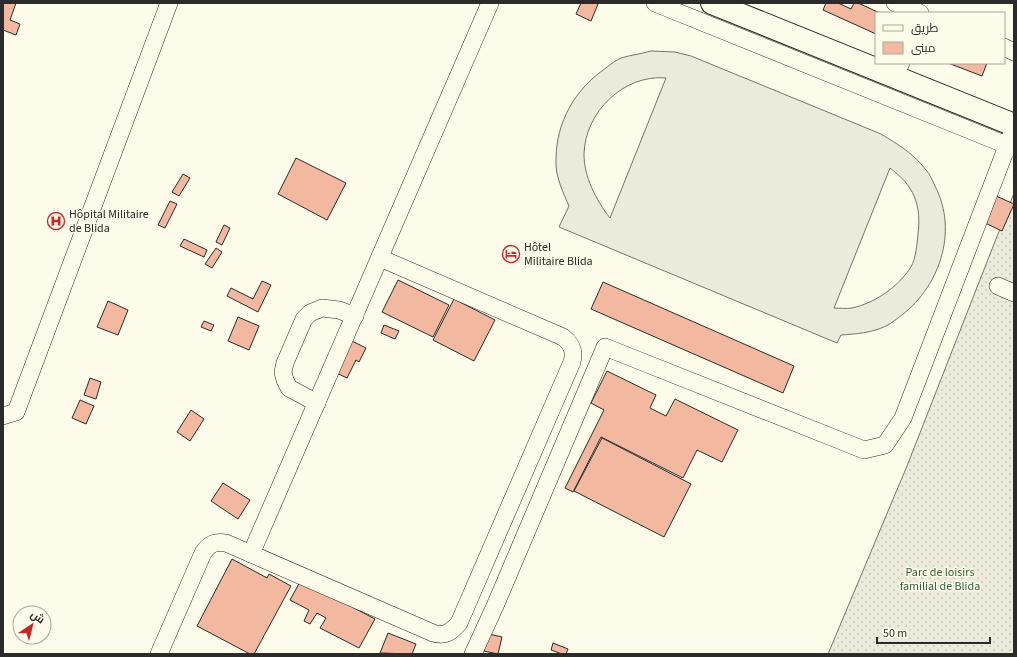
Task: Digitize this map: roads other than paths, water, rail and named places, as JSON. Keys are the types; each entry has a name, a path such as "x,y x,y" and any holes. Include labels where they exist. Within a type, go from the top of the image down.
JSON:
{"main road":[{"path":"712,3 1012,136"},
{"path":"741,3 875,58"},
{"path":"896,64 1014,114"}],"lane":[{"path":"3,416 16,412 169,3"},
{"path":"251,554 490,3"},
{"path":"473,654 495,606 605,347 864,450 885,445 903,418 1012,136 655,3"},
{"path":"895,3 918,12"},
{"path":"922,12 926,3"},
{"path":"158,654 203,553 208,546 214,542 226,543 433,633 440,635 448,634 459,623 572,362 574,355 573,348 563,337 380,258"},
{"path":"998,286 1014,292"},
{"path":"316,403 289,388 283,372 285,363 304,319 310,313 322,308 339,310 355,316"}],"place":[{"name":"Hôpital Militaire de Blida","path":"56,221"},
{"name":"Hôtel Militaire Blida","path":"511,254"}],"park label":[{"name":"Parc de loisirs familial de Blida","path":"940,579"}]}
